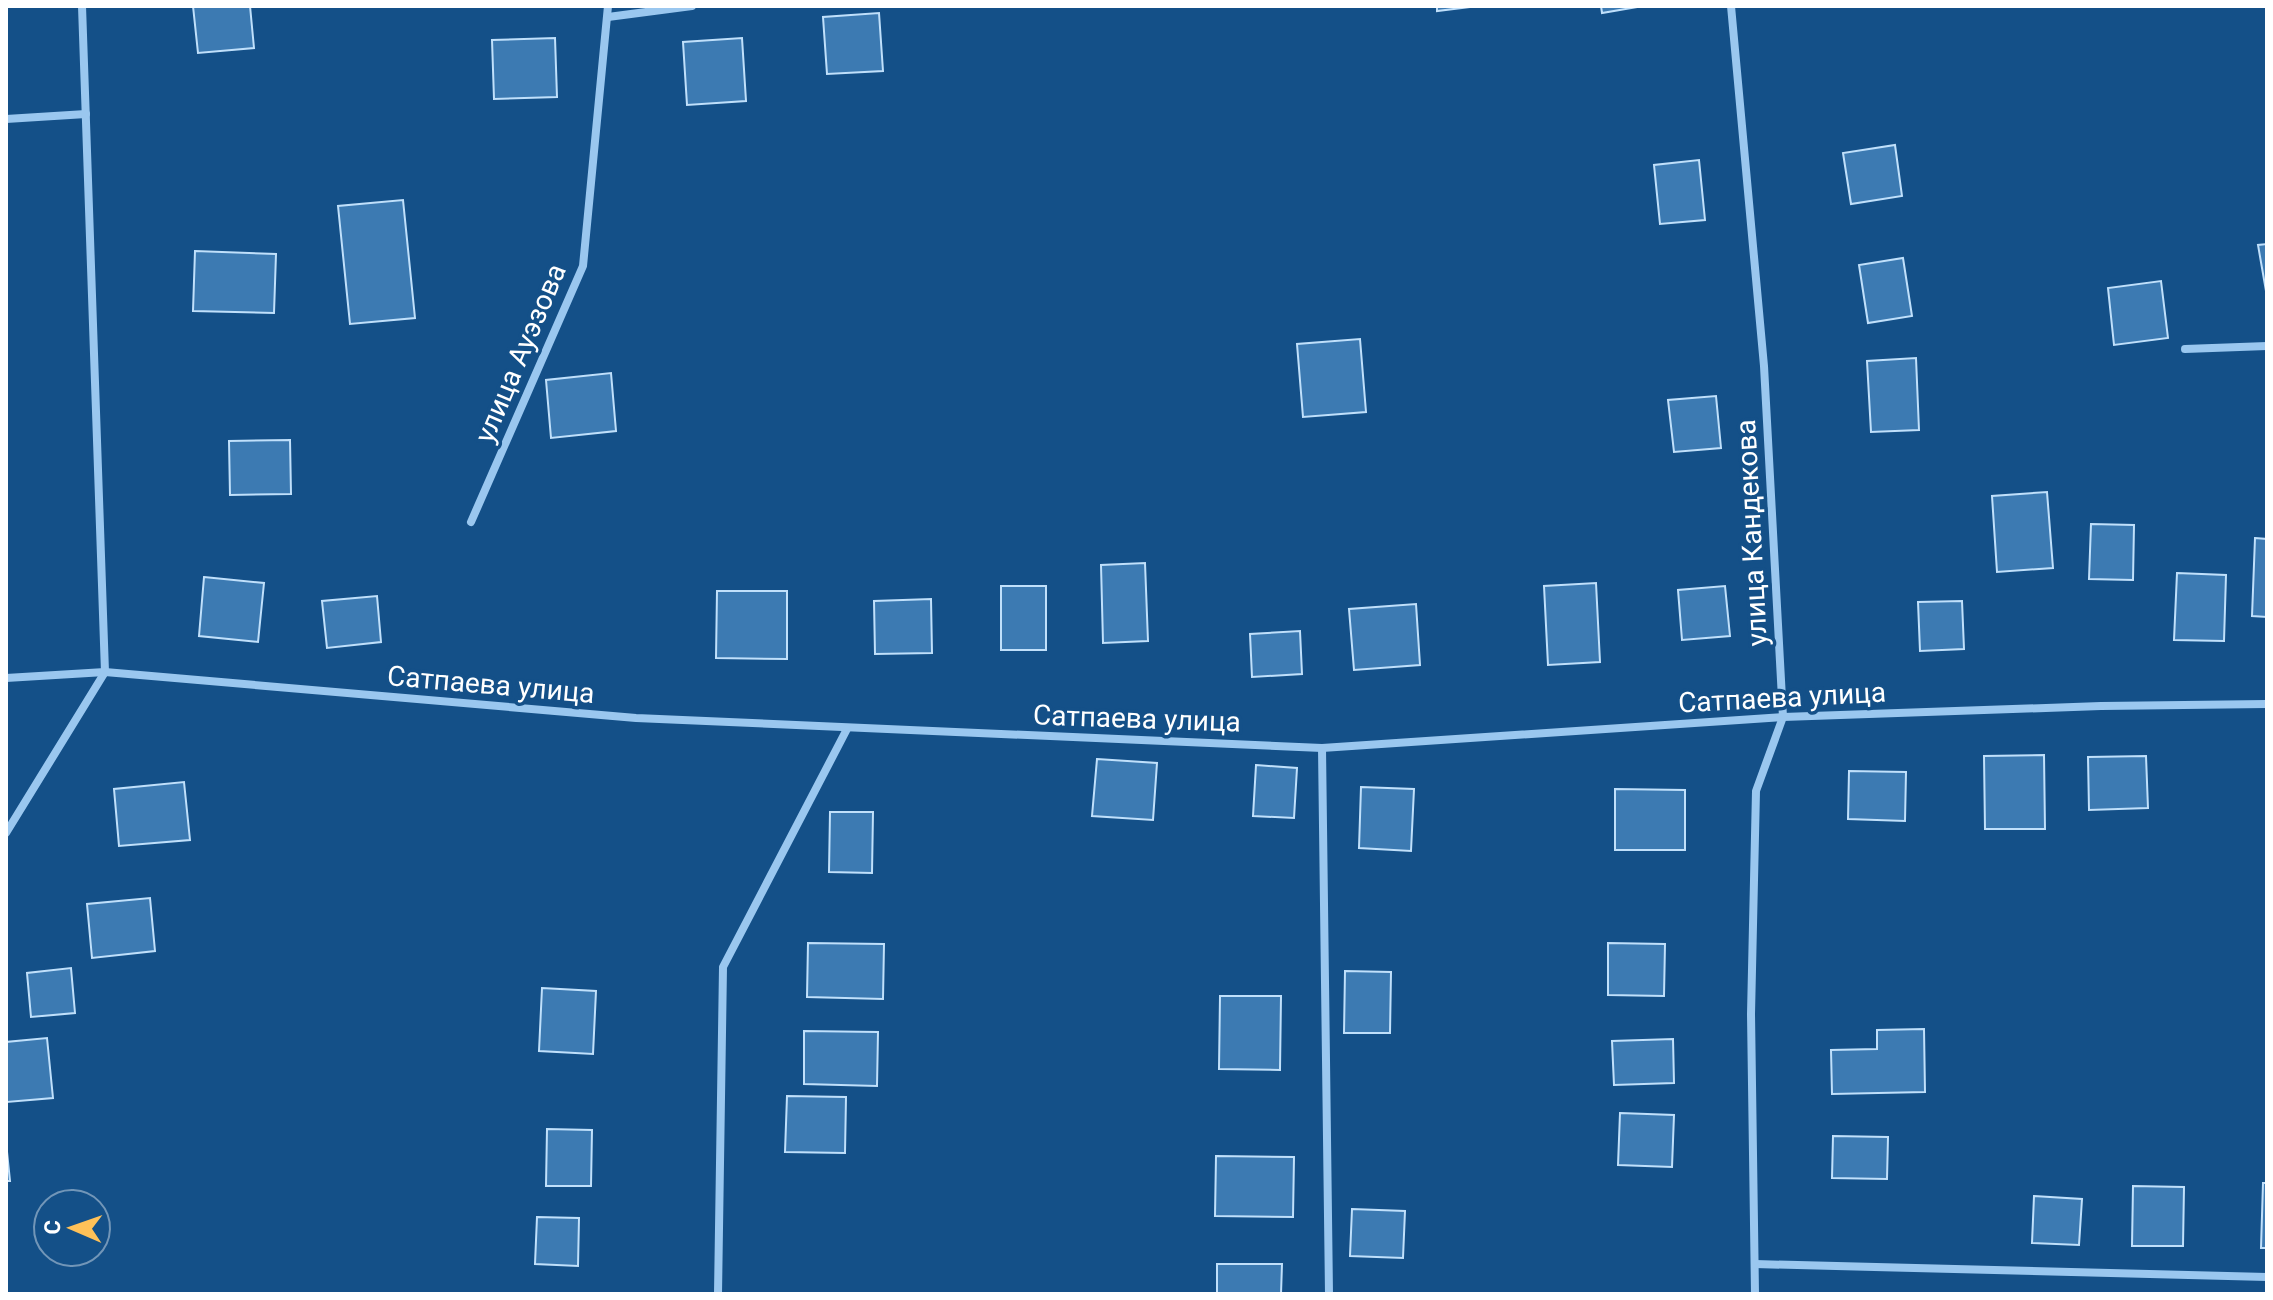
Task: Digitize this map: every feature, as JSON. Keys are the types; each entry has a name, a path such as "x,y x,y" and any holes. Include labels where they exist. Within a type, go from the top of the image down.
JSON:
{"street":[{"path":"6,833 105,672 82,6"},
{"name":"улица Ауэзова","path":"471,522 583,266 608,6"},
{"path":"608,17 692,6"},
{"name":"улица Кандекова","path":"1731,6 1764,366 1783,717 1756,791 1751,1014 1755,1294"},
{"path":"6,119 86,114"},
{"path":"2185,349 2267,346"},
{"name":"Сатпаева улица","path":"6,678 105,672 636,718 1322,748 1783,717 2101,706 2267,704"},
{"path":"718,1294 723,967 847,729"},
{"path":"1322,748 1329,1294"},
{"path":"1755,1264 2267,1277"}],"building":[{"path":"193,6 250,6 254,48 198,53"},
{"path":"1437,6 1478,6 1437,11"},
{"path":"1601,6 1643,6 1602,13"},
{"path":"879,13 883,71 827,74 823,17"},
{"path":"555,38 557,97 494,99 492,40"},
{"path":"742,38 746,101 687,105 683,42"},
{"path":"1895,145 1902,196 1851,204 1843,153"},
{"path":"1699,160 1705,220 1660,224 1654,165"},
{"path":"403,200 415,318 350,324 338,206"},
{"path":"2267,244 2267,291 2266,291 2258,245"},
{"path":"195,251 276,254 274,313 193,311"},
{"path":"1903,258 1912,316 1868,323 1859,265"},
{"path":"2161,281 2168,338 2114,345 2108,288"},
{"path":"1360,339 1366,412 1303,417 1297,344"},
{"path":"1916,358 1919,430 1871,432 1867,361"},
{"path":"611,373 616,431 551,438 546,380"},
{"path":"1716,396 1721,448 1674,452 1668,400"},
{"path":"290,440 291,494 230,495 229,441"},
{"path":"2047,492 2053,568 1997,572 1992,496"},
{"path":"2091,524 2134,525 2133,580 2089,579"},
{"path":"2255,538 2267,539 2267,617 2252,616"},
{"path":"1145,563 1148,641 1103,643 1101,565"},
{"path":"2177,573 2226,575 2224,641 2174,640"},
{"path":"204,577 264,583 258,642 199,636"},
{"path":"1596,583 1600,662 1548,665 1544,586"},
{"path":"1001,586 1046,586 1046,650 1001,650"},
{"path":"1725,586 1730,636 1682,640 1678,590"},
{"path":"717,591 787,591 787,659 716,658"},
{"path":"377,596 381,642 327,648 322,601"},
{"path":"931,599 932,653 875,654 874,601"},
{"path":"1962,601 1964,649 1920,651 1918,602"},
{"path":"1416,604 1420,665 1354,670 1349,609"},
{"path":"1300,631 1302,674 1252,677 1250,634"},
{"path":"2044,755 2045,829 1985,829 1984,756"},
{"path":"2146,756 2148,808 2089,810 2088,757"},
{"path":"1097,759 1157,763 1153,820 1092,816"},
{"path":"1256,765 1297,768 1294,818 1253,816"},
{"path":"1849,771 1906,772 1905,821 1848,819"},
{"path":"184,782 190,840 119,846 114,789"},
{"path":"1361,787 1414,789 1411,851 1359,848"},
{"path":"1615,789 1685,790 1685,850 1615,850"},
{"path":"830,812 873,812 872,873 829,872"},
{"path":"150,898 155,951 92,958 87,904"},
{"path":"808,943 884,944 883,999 807,997"},
{"path":"1608,943 1665,944 1664,996 1608,995"},
{"path":"71,968 75,1013 31,1017 27,973"},
{"path":"1345,971 1391,972 1390,1033 1344,1033"},
{"path":"542,988 596,991 593,1054 539,1051"},
{"path":"1220,996 1281,996 1280,1070 1219,1069"},
{"path":"1924,1029 1925,1092 1832,1094 1831,1050 1877,1049 1877,1030"},
{"path":"804,1031 878,1032 877,1086 804,1084"},
{"path":"47,1038 53,1098 7,1102 6,1042"},
{"path":"1673,1039 1674,1083 1614,1085 1612,1041"},
{"path":"787,1096 846,1097 845,1153 785,1152"},
{"path":"1620,1113 1674,1115 1672,1167 1618,1165"},
{"path":"547,1129 592,1130 591,1186 546,1186"},
{"path":"1833,1136 1888,1137 1887,1179 1832,1178"},
{"path":"6,1142 10,1181 6,1181"},
{"path":"1216,1156 1294,1157 1293,1217 1215,1216"},
{"path":"2263,1183 2267,1183 2267,1248 2261,1248"},
{"path":"2133,1186 2184,1187 2183,1246 2132,1246"},
{"path":"2034,1196 2082,1199 2079,1245 2032,1243"},
{"path":"1352,1209 1405,1211 1403,1258 1350,1256"},
{"path":"537,1217 579,1218 578,1266 535,1264"},
{"path":"1217,1264 1282,1264 1281,1294 1217,1294"}]}
